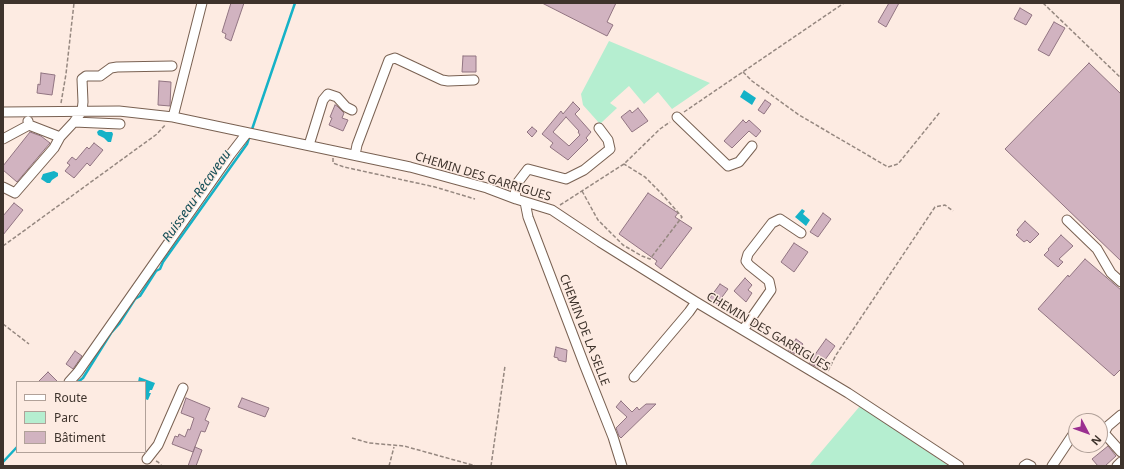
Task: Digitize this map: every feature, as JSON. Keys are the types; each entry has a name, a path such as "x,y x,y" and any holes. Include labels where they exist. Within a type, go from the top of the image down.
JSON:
{"street":[{"path":"171,117 202,3"},
{"path":"355,155 357,145 388,60 395,58 442,80 474,80"},
{"path":"3,187 15,193 54,148 60,138 74,122 82,111 82,79 86,76 100,76 110,68 117,67 172,66"},
{"path":"309,145 323,100 328,94 337,97 346,107 352,110"},
{"path":"28,111 28,125"},
{"name":"CHEMIN DES GARRIGUES","path":"3,112 119,111 171,117 410,167 487,188 552,210 600,242 824,379 960,466"},
{"path":"677,117 728,166 739,162 752,146"},
{"path":"74,122 120,124"},
{"path":"28,125 60,138"},
{"path":"3,139 28,125"},
{"path":"521,200 515,186 528,169 566,179 584,170 610,149 608,140 599,128"},
{"path":"70,381 78,372 230,155 251,133"},
{"name":"CHEMIN DE LA SELLE","path":"521,200 613,437 622,466"},
{"path":"743,330 771,290 769,281 746,261 748,254 772,223 780,219 801,233"},
{"path":"1067,220 1097,249 1111,273 1121,282"},
{"path":"634,377 696,302"},
{"path":"148,459 158,445 183,388"},
{"path":"1108,426 1121,415"},
{"path":"1108,438 1121,452"},
{"path":"1052,466 1068,442"},
{"path":"1117,466 1121,462"},
{"path":"1024,466 1026,464 1031,466"}],"path":[{"path":"60,111 74,3"},
{"path":"552,210 624,164 660,130 677,117 844,3"},
{"path":"1043,3 1121,78"},
{"path":"743,72 752,81 799,115 888,167 898,164 940,112"},
{"path":"3,246 157,134 166,125 171,117"},
{"path":"333,151 333,163 344,167 435,187 475,199"},
{"path":"582,191 598,220 623,245 650,259 682,217 645,177 624,164"},
{"path":"824,379 836,355 935,207 945,205 953,211"},
{"path":"3,324 29,344"},
{"path":"491,466 505,366"},
{"path":"352,438 369,444 404,446 476,466"},
{"path":"389,466 394,446"}],"green space":[{"path":"609,41 710,83 672,109 658,92 644,104 629,86 610,103 617,108 600,124 583,105 581,94"},
{"path":"860,406 949,466 809,466"}],"water":[{"path":"744,90 756,98 752,105 740,97"},
{"path":"99,130 112,132 111,142 108,142 98,135 97,132"},
{"path":"54,171 58,173 58,176 50,183 47,183 41,179 43,174"},
{"path":"802,209 805,211 803,214 810,220 806,226 795,217"},
{"path":"139,377 155,383 152,390 150,390 149,393 151,393 148,400 146,399 146,381 138,381"}],"building":[{"path":"231,3 244,3 231,41 225,38 226,34 222,32"},
{"path":"542,3 616,3 607,22 613,25 607,36"},
{"path":"889,3 899,3 886,27 878,22"},
{"path":"1020,8 1032,15 1026,25 1014,19"},
{"path":"1054,22 1065,28 1049,56 1038,50"},
{"path":"463,56 476,56 476,72 462,72"},
{"path":"1089,63 1121,94 1121,261 1005,149"},
{"path":"41,73 55,75 52,95 37,93 38,84 40,85"},
{"path":"159,81 171,82 170,106 158,105"},
{"path":"765,100 771,104 764,114 758,110"},
{"path":"573,102 580,109 575,114 591,132 586,138 588,140 568,160 550,147 553,143 542,134 561,111 563,114","holes":["566,117 579,131 578,132 580,135 569,146 553,132"]},
{"path":"335,105 344,113 342,118 348,120 343,131 329,125 332,118 330,117"},
{"path":"638,108 648,121 632,132 621,117 630,110 632,113"},
{"path":"743,120 746,123 749,120 761,131 756,137 749,131 732,148 724,141"},
{"path":"532,127 537,131 532,137 527,132"},
{"path":"30,132 41,136 50,143 17,182 3,170 3,166"},
{"path":"94,143 103,150 90,166 87,163 74,178 65,171 70,165 67,163 72,157 76,160 87,147 89,149"},
{"path":"648,193 678,213 675,217 692,228 661,269 655,264 657,261 619,234"},
{"path":"14,203 23,210 3,235 3,216"},
{"path":"823,213 831,219 818,237 810,232"},
{"path":"1025,221 1039,234 1030,243 1027,240 1024,242 1016,235 1019,232 1017,230"},
{"path":"1061,235 1073,246 1059,259 1063,262 1058,267 1044,255"},
{"path":"794,243 808,252 794,272 781,262"},
{"path":"1085,259 1121,290 1121,369 1114,376 1038,309 1068,275 1069,277"},
{"path":"745,278 752,285 748,290 752,293 746,302 734,291"},
{"path":"720,284 728,289 717,304 709,299"},
{"path":"796,339 803,344 795,354 788,350"},
{"path":"826,339 835,346 819,368 809,363"},
{"path":"556,347 567,350 566,362 558,360 558,358 554,357"},
{"path":"75,351 82,356 73,369 66,364"},
{"path":"48,372 57,381 39,381"},
{"path":"186,398 210,408 205,420 209,422 205,432 201,431 193,452 172,444 175,436 178,437 179,434 185,437 188,429 190,430 194,418 181,413"},
{"path":"242,398 269,408 265,417 238,407"},
{"path":"621,401 632,412 637,407 639,410 646,404 656,404 621,438 616,428 627,417 616,407"},
{"path":"1108,446 1116,456 1105,466 1098,466 1092,459 1099,453 1108,453"},
{"path":"195,447 202,450 196,466 188,466"}],"waterway":[{"name":"Ruisseau Récaveau","path":"79,381 83,378 111,333 119,324 135,299 140,296 156,271 160,269 163,262 247,144 295,3"},
{"name":"Ruisseau Récaveau","path":"3,462 16,448"}]}
